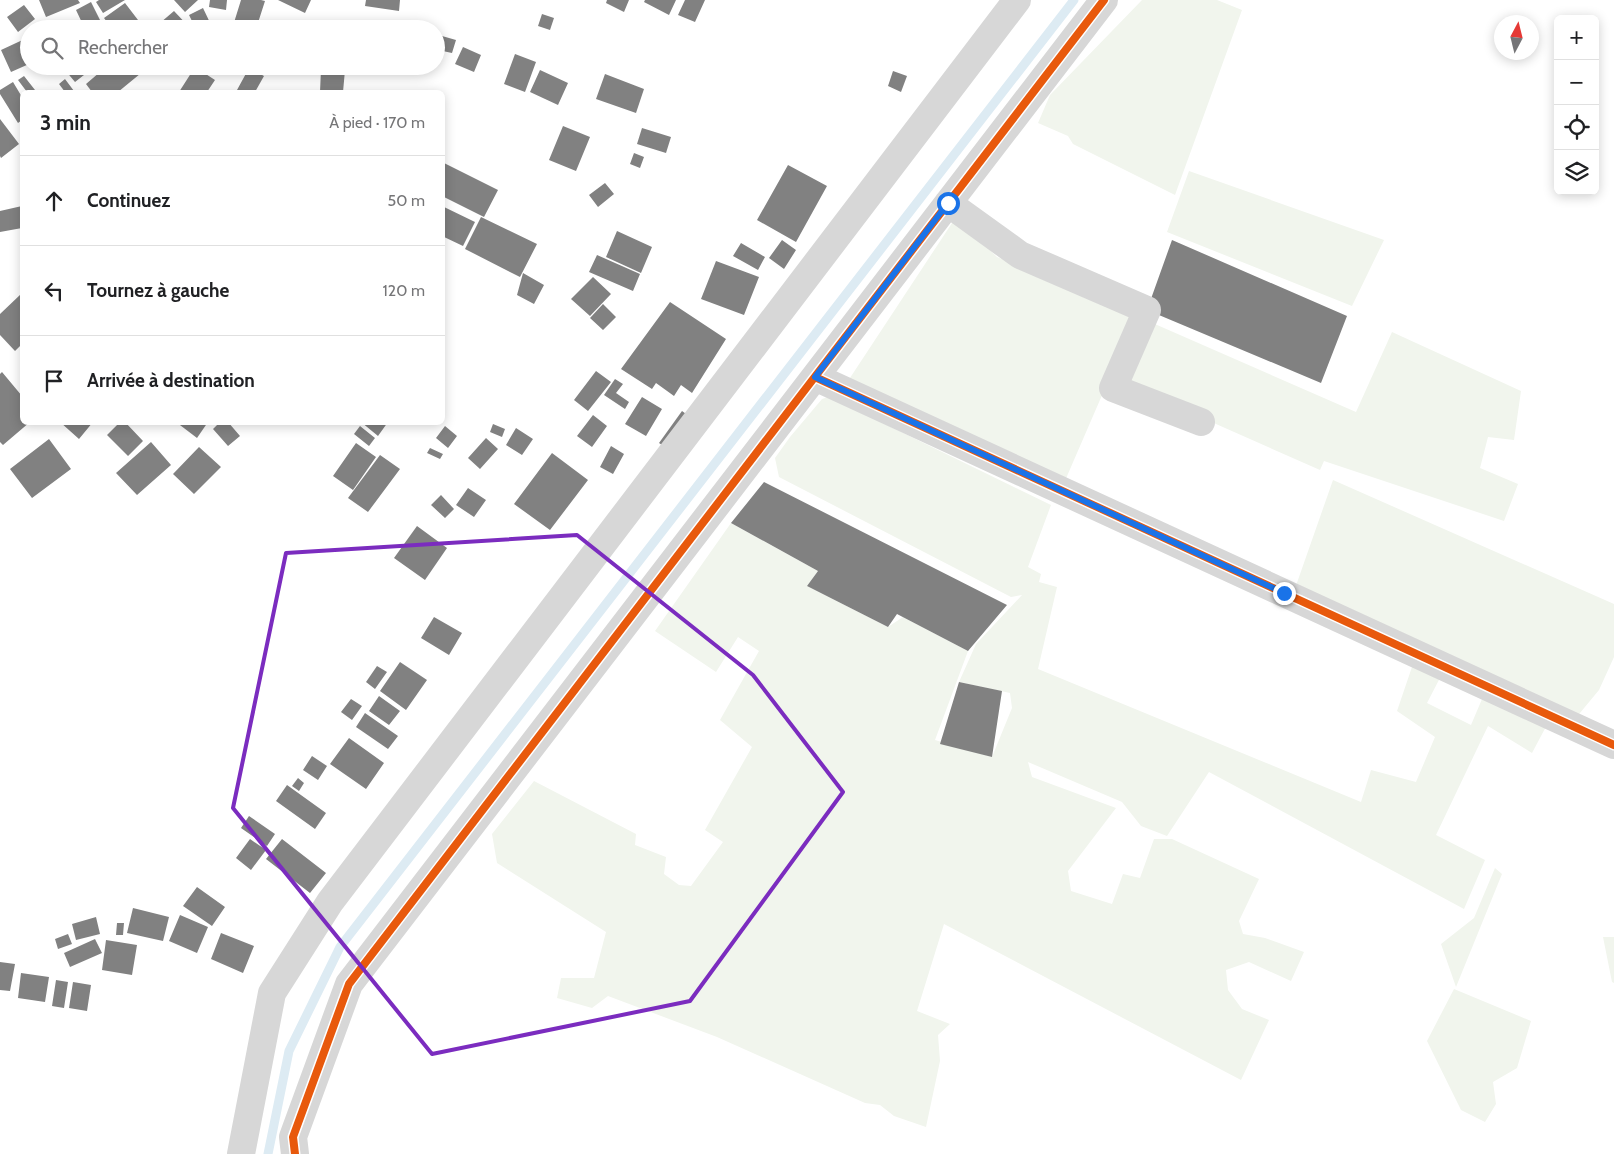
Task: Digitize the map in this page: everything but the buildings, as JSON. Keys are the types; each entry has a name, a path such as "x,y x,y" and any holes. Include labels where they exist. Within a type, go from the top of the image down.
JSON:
{"street":[{"path":"241,1154 272,993 330,902 1017,0"},
{"path":"295,1154 293,1137 349,984 1104,0"},
{"path":"948,203 1020,256 1147,310 1113,388 1202,422"},
{"path":"815,377 1614,745"}],"highlighted area":[{"path":"577,535 753,675 843,792 690,1001 432,1054 233,808 286,553"}],"shaded area":[{"path":"1142,0 1217,0 1242,10 1175,195 1073,144 1068,136 1038,123 1050,95"},
{"path":"1189,171 1384,240 1352,306 1167,232"},
{"path":"956,217 997,257 1138,312 1061,490 844,387"},
{"path":"1148,321 1356,412 1392,332 1521,391 1514,440 1488,437 1480,468 1518,484 1504,521 1324,461 1320,470 1121,382"},
{"path":"837,394 854,409 1051,505 1028,567 1041,574 1039,582 1057,587 1038,669 1361,802 1371,770 1416,782 1435,737 1397,711 1413,664 1441,676 1427,703 1471,725 1485,692 1549,721 1532,753 1488,726 1436,835 1485,860 1464,909 1209,772 1167,836 1141,826 1122,802 1028,762 1032,777 1116,808 1068,871 1071,891 1112,904 1123,874 1140,878 1154,839 1172,839 1259,879 1239,921 1243,934 1265,938 1304,952 1291,981 1249,962 1226,970 1228,990 1242,1009 1269,1020 1241,1080 944,924 917,1011 950,1024 938,1035 940,1061 926,1127 894,1116 880,1105 865,1103 717,1037 608,996 592,1008 557,998 561,978 594,978 606,932 497,863 492,834 534,781 636,834 635,845 666,857 664,874 679,885 691,886 723,842 705,830 752,747 720,720 759,651 738,637 716,672 655,631 731,523 818,571 807,586 888,627 903,617 968,651 935,740 992,757 1012,708 1010,693 959,682 976,644 1022,595 1011,597 779,477 775,458 822,399"},
{"path":"1333,480 1614,604 1614,657 1599,690 1570,725 1292,597"},
{"path":"1495,868 1502,874 1456,987 1441,944 1474,918"},
{"path":"1603,937 1614,937 1614,983 1612,982"},
{"path":"1454,989 1531,1021 1517,1068 1493,1082 1496,1104 1485,1122 1461,1110 1427,1041"}],"waterway":[{"path":"268,1154 289,1051 340,947 1074,0"}],"cycle path":[{"path":"295,1154 293,1137 349,984 1104,0"},
{"path":"815,377 1614,745"}],"route":[{"path":"948,203 815,377 1284,593"}]}
